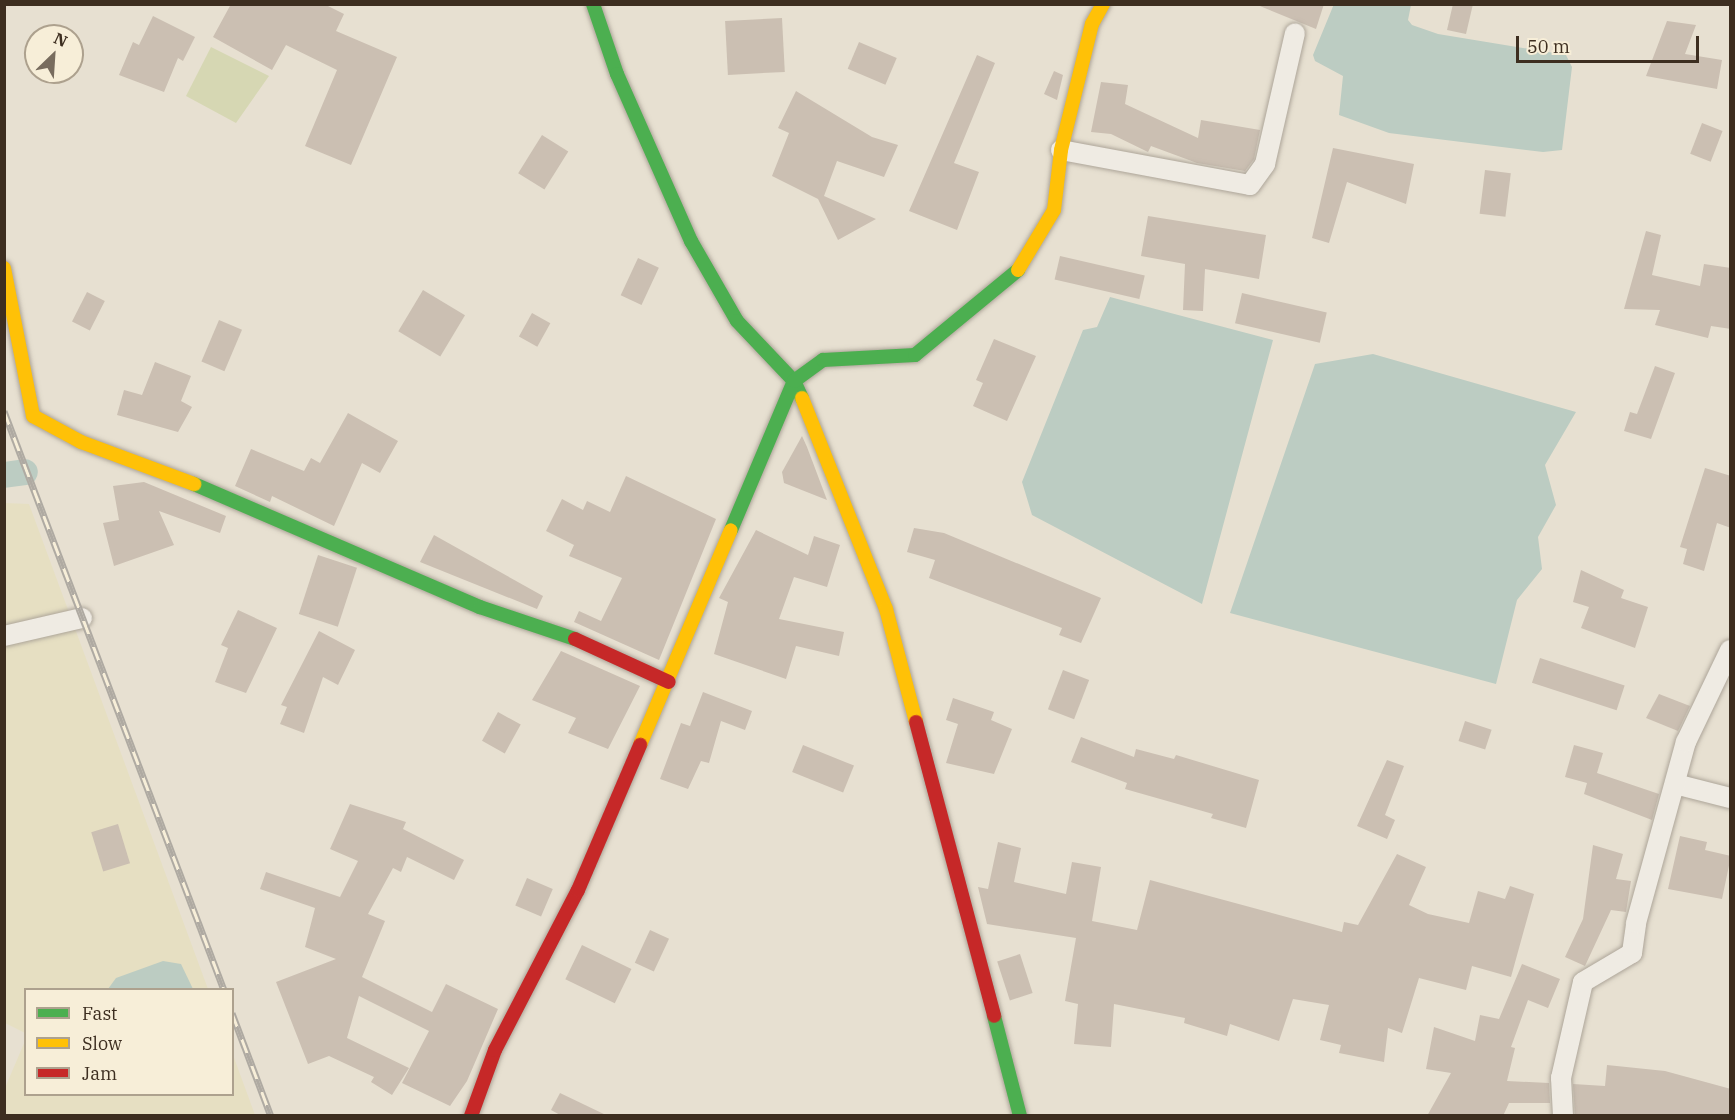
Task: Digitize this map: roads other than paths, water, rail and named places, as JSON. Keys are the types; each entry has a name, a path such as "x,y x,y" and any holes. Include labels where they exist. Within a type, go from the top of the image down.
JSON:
{"street":[{"path":"593,4 616,74 691,241 737,321 794,381 822,438 886,609 1020,1116"},
{"path":"471,1116 495,1050 578,890 669,682 794,381 823,360 856,355 915,355 955,326 1022,266 1054,210 1060,150 1092,24 1103,4"},
{"path":"1060,150 1250,184 1265,164 1295,33"},
{"path":"4,268 20,364 33,416 81,442 184,480 295,531 358,551 480,607 573,638 669,682"},
{"path":"4,636 82,618"},
{"path":"1563,1116 1561,1078 1583,982 1632,953 1636,922 1686,741 1731,650"},
{"path":"1675,784 1731,798"}],"waterway":[{"path":"4,475 25,472"}],"railway":[{"path":"4,411 223,988"},
{"path":"234,1018 271,1116"}]}
